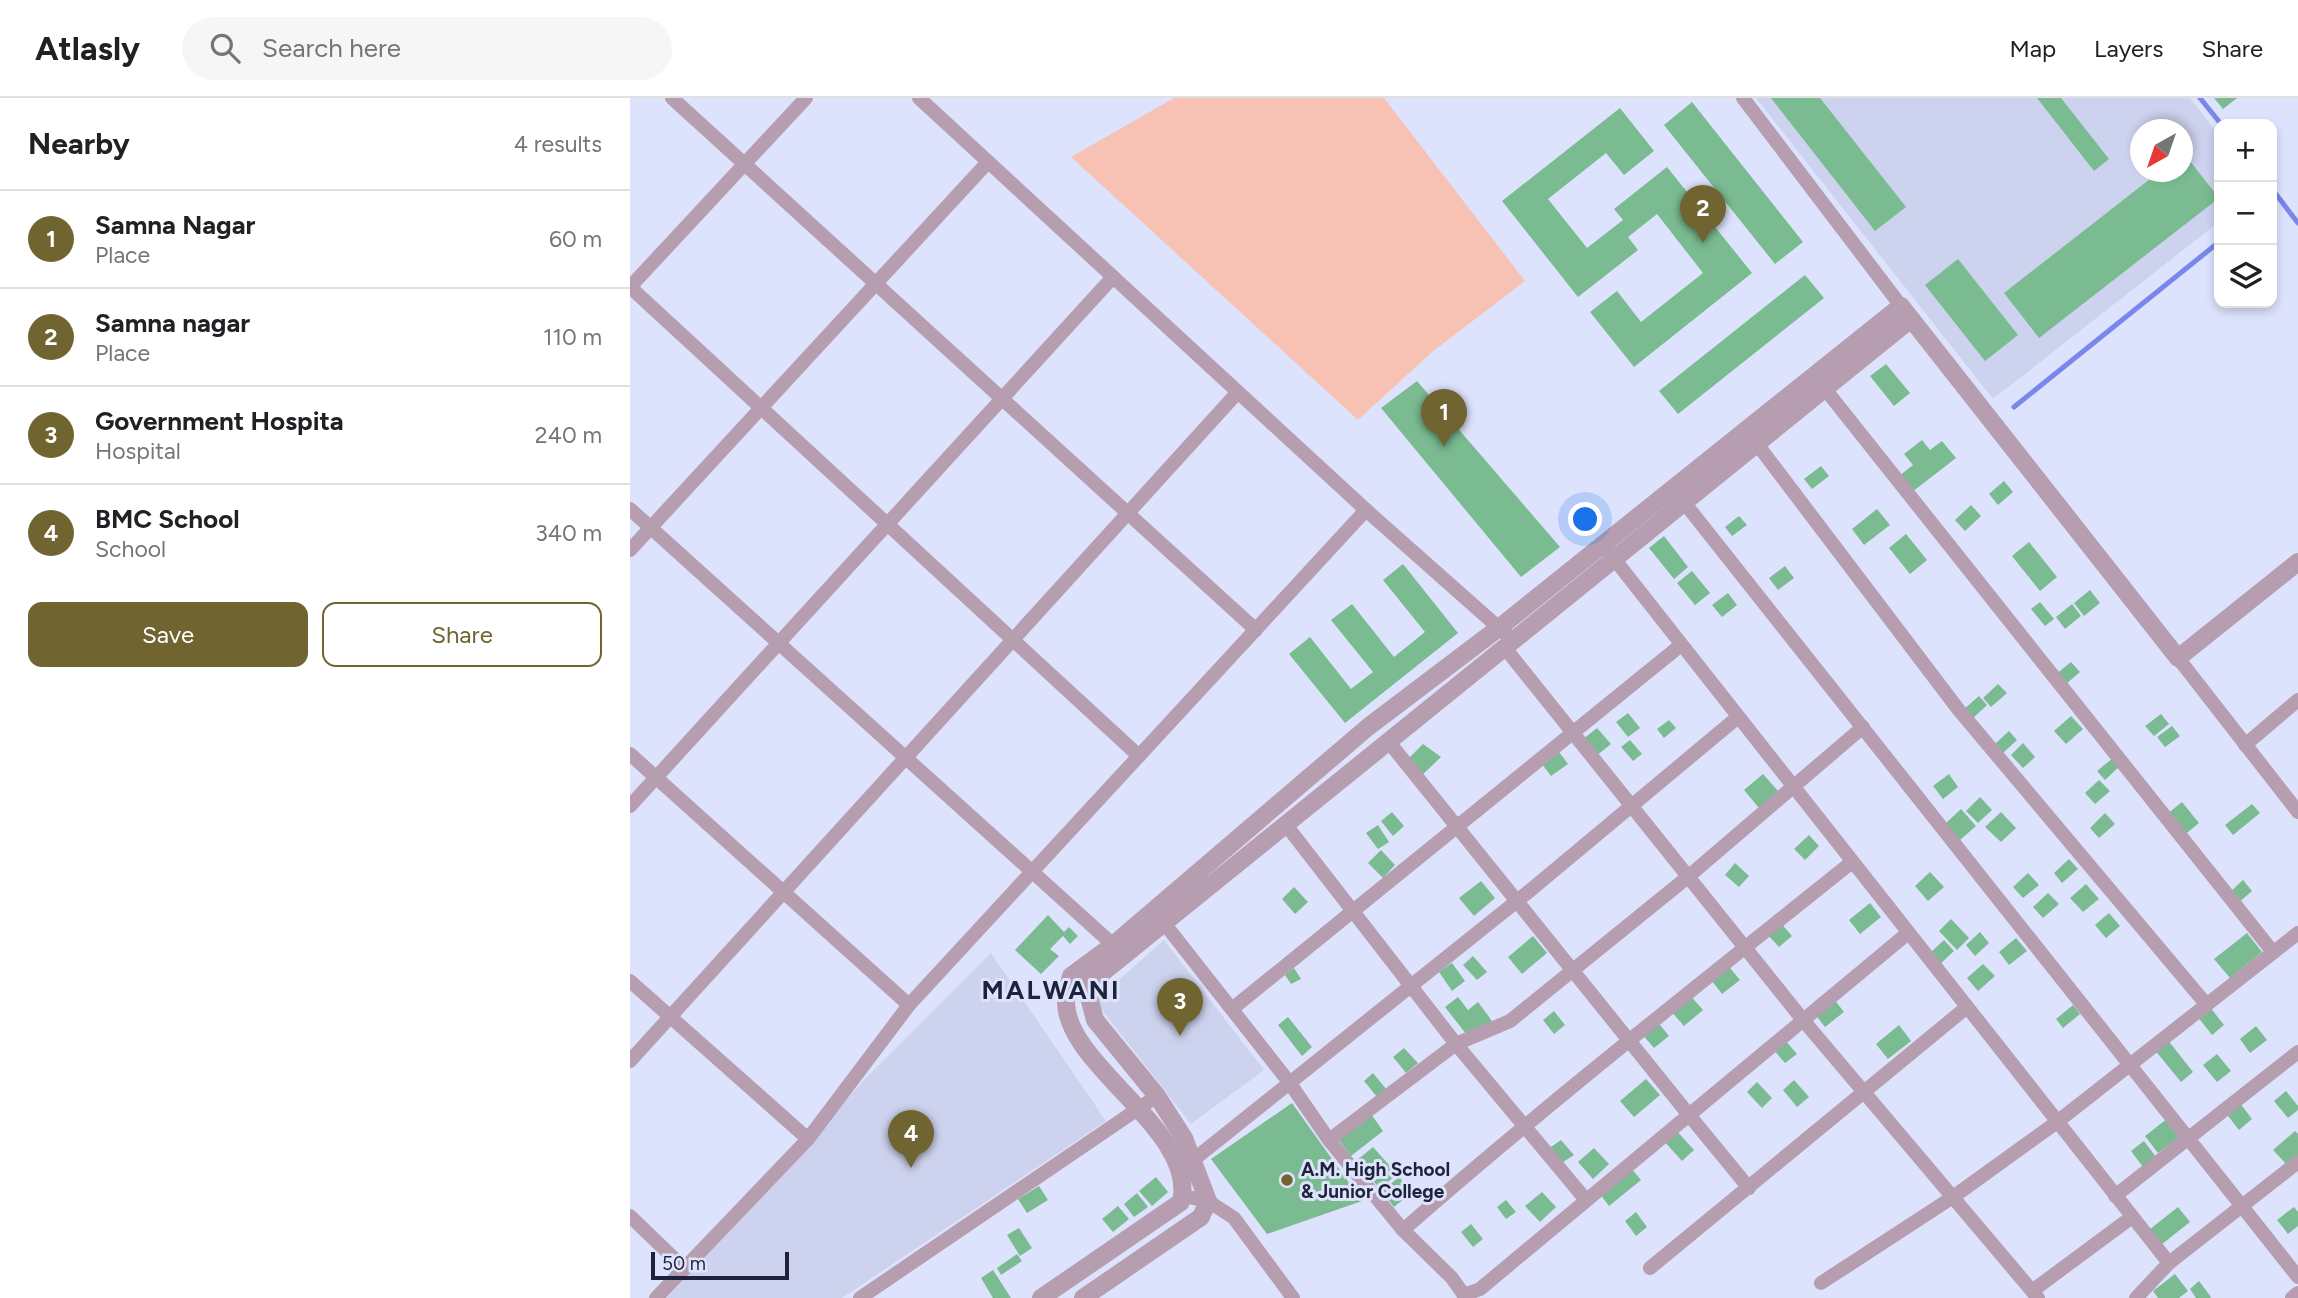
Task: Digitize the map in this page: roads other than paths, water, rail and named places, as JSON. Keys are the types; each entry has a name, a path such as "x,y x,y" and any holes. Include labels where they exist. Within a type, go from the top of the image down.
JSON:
{"street":[{"path":"672,98 1256,630"},
{"path":"806,98 630,287 1139,755"},
{"path":"919,98 1366,510 1500,627 1509,644 1574,732 1745,948 2035,1295 2132,1217"},
{"path":"1744,98 1906,313 2298,812"},
{"path":"630,550 988,162"},
{"path":"630,806 1113,277"},
{"path":"1083,1298 1201,1217 1208,1200 1184,1138 1157,1096 1095,1020 1086,986 1118,950 1368,727 1603,545 1757,444 1825,389 1906,313"},
{"path":"1041,1298 1181,1202 1183,1196 1181,1179 1169,1148 1078,1037 1066,1004 1071,976 1164,923 1614,559 1679,496 1906,313"},
{"path":"1825,389 2273,952"},
{"path":"630,1061 1238,392"},
{"path":"1757,444 1958,709 2206,1004"},
{"path":"1679,496 2190,1137 2298,1277"},
{"path":"630,509 1118,950"},
{"path":"656,1298 808,1139 909,1005 1366,510"},
{"path":"1603,545 2168,1263"},
{"path":"2178,658 2298,562"},
{"path":"1233,1009 1681,645"},
{"path":"2245,745 2298,700"},
{"path":"1192,1161 1517,901 1738,717"},
{"path":"1329,1140 1456,1044 1510,1021 1689,876 1863,727"},
{"path":"1388,741 1749,1188"},
{"path":"630,754 909,1005"},
{"path":"1286,825 1456,1044 1586,1200"},
{"path":"1403,1230 1523,1125 1852,862"},
{"path":"1164,923 1289,1082 1329,1140 1403,1230 1452,1278 1465,1296 1480,1289 1909,933"},
{"path":"1821,1283 1953,1197 2057,1122 2298,933"},
{"path":"630,981 808,1139"},
{"path":"1650,1268 1866,1093 1967,1007"},
{"path":"2115,1196 2298,1052"},
{"path":"860,1298 1157,1096"},
{"path":"2136,1298 2168,1263 2298,1162"},
{"path":"1183,1196 1208,1200 1234,1217 1293,1298"},
{"path":"630,1216 685,1269"},
{"path":"2292,1298 2298,1293"}],"waterway":[{"path":"2200,98 2217,119"},
{"path":"2277,196 2298,223"},
{"path":"2014,407 2215,245"}],"place":[{"name":"Samna nagar","path":"1703,243"},
{"name":"Samna Nagar","path":"1444,447"},
{"name":"Government Hospita","path":"1180,1036"},
{"name":"BMC School","path":"911,1168"},
{"name":"A.M. High School & Junior College","path":"1287,1180"}],"district":[{"name":"MALWANI","path":"1051,990"}]}
